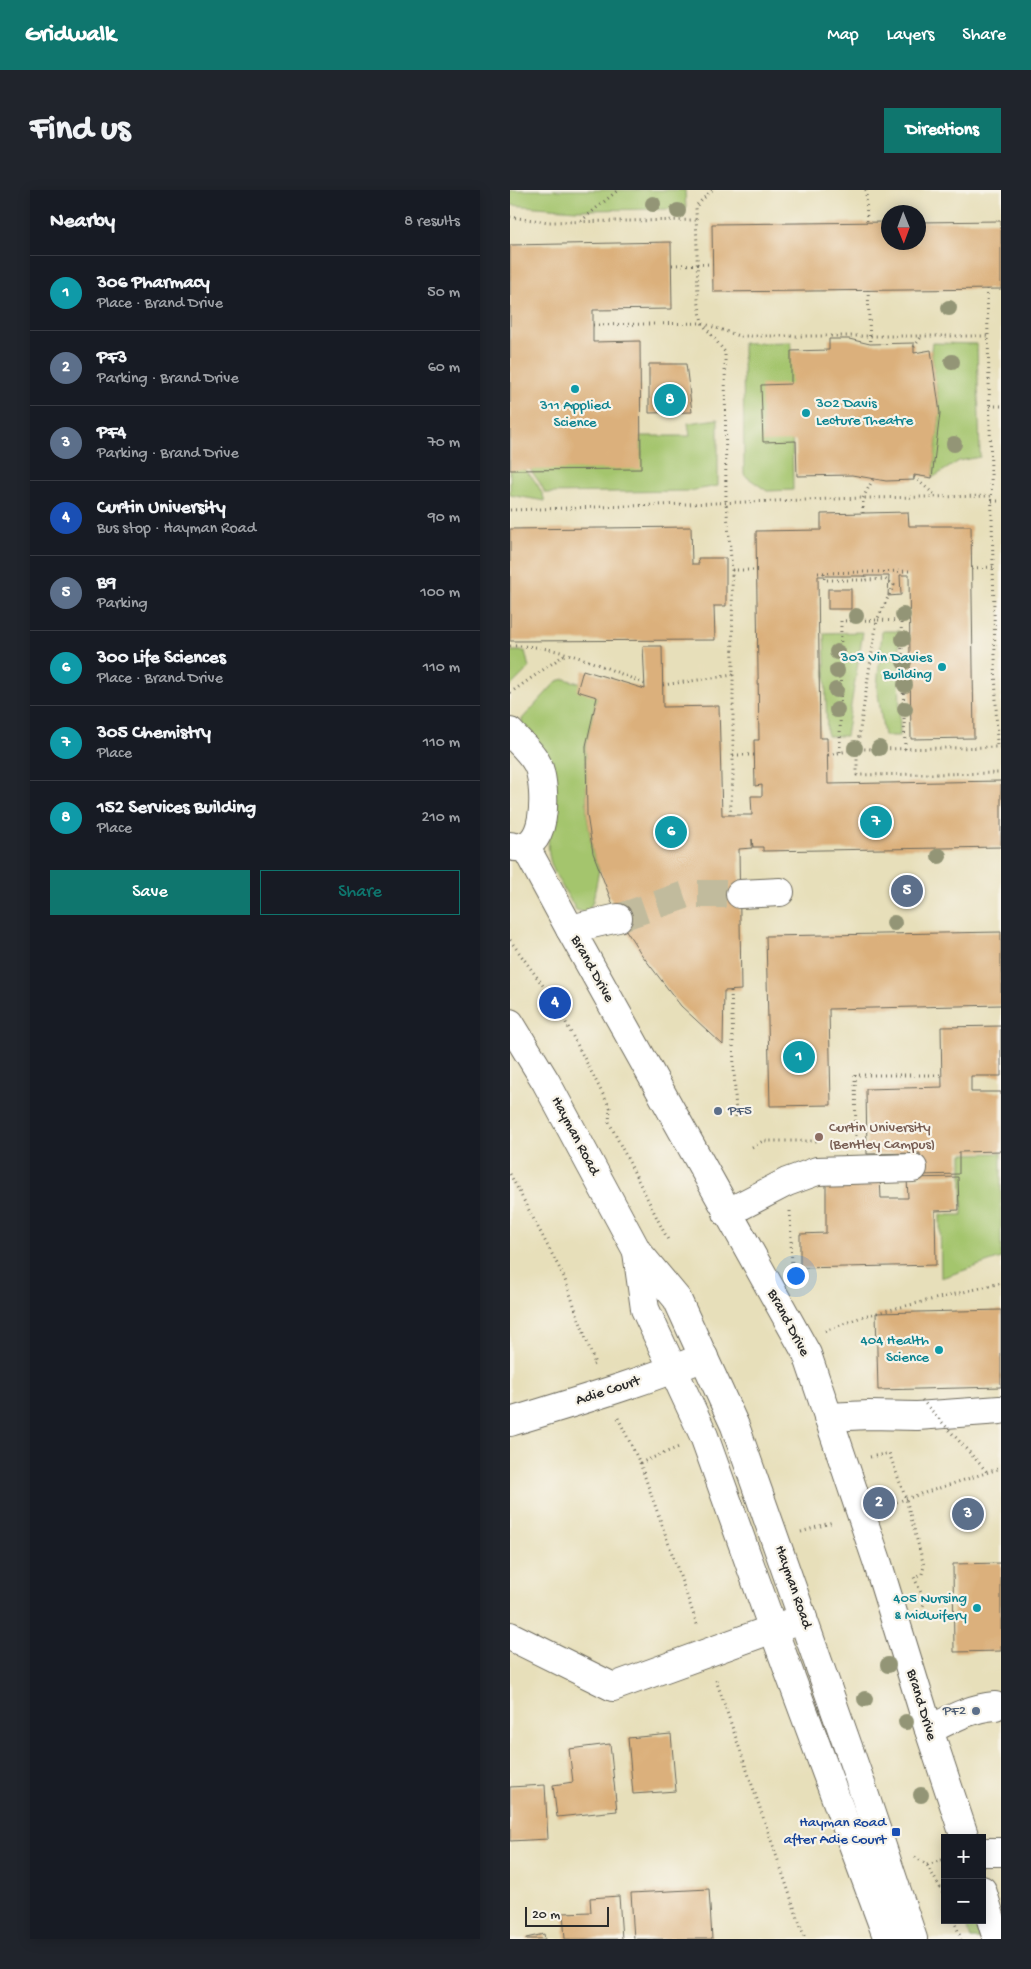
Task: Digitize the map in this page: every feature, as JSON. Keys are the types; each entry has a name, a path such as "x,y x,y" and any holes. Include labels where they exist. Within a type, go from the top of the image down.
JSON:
{"main road":[{"name":"Brand Drive","path":"515,743 533,756 539,768 544,798 540,827 534,839 517,846 570,929 807,1354 878,1561 929,1730 964,1834"},
{"path":"740,894 780,892"},
{"path":"570,929 618,918"},
{"name":"Hayman Road","path":"510,1022 546,1082 637,1251 677,1299 735,1426 804,1618 914,1939"},
{"path":"727,1213 787,1182 817,1170 913,1168"},
{"name":"Hayman Road","path":"637,1251 645,1310 704,1436 773,1629 888,1939"},
{"name":"Adie Court","path":"510,1422 674,1370 704,1357"},
{"path":"828,1417 869,1414 917,1416 1000,1410"},
{"path":"510,1636 613,1687 804,1618"},
{"path":"929,1730 973,1709 995,1706"},
{"path":"986,1852 1001,1852"},
{"path":"986,1903 997,1939"}],"path":[{"path":"581,222 618,190"},
{"path":"712,190 696,206 698,300 702,323 725,352 726,502 732,570 733,755 730,815"},
{"path":"866,190 867,222"},
{"path":"510,217 549,222 696,220"},
{"path":"672,265 713,264"},
{"path":"828,754 856,749 999,747 987,289"},
{"path":"868,290 870,344"},
{"path":"593,325 702,323 739,336 989,336"},
{"path":"914,347 922,336"},
{"path":"990,406 1001,406"},
{"path":"914,477 936,496"},
{"path":"863,513 863,498 873,480"},
{"path":"510,510 863,498 992,496"},
{"path":"992,501 1001,501"},
{"path":"972,568 993,567"},
{"path":"732,570 757,570"},
{"path":"818,573 909,572"},
{"path":"824,573 824,580 885,579 894,585 877,620 856,749 857,775 1001,773"},
{"path":"840,752 841,621 901,620 904,749"},
{"path":"510,646 525,646 568,653 645,684"},
{"path":"510,693 568,653"},
{"path":"663,685 733,675"},
{"path":"733,755 754,755"},
{"path":"731,991 736,1116"},
{"path":"856,1141 856,1075 942,1075"},
{"path":"752,1146 763,1141 826,1141"},
{"path":"846,1141 861,1141"},
{"path":"510,1174 564,1277 595,1364"},
{"path":"787,1182 790,1194 792,1270 789,1274"},
{"path":"821,1332 864,1316 1001,1283"},
{"path":"922,1400 988,1474"},
{"path":"640,1463 682,1446"},
{"path":"798,1533 988,1474 1001,1468"},
{"path":"941,1860 927,1865 941,1889"},
{"path":"955,1924 961,1939"}],"green space":[{"path":"510,190 685,190 686,209 576,210 510,205"},
{"path":"791,342 793,490 767,491 744,475 743,343"},
{"path":"932,343 977,344 980,457 959,461 932,478 940,413 931,350"},
{"path":"718,419 718,486 689,491 545,493 529,468 641,456 641,436 690,436 688,423"},
{"path":"510,460 532,477 545,501 510,495"},
{"path":"882,631 899,631 900,736 884,736 877,687"},
{"path":"863,632 846,736 827,736 824,633"},
{"path":"510,651 525,651 529,668 511,686 510,686"},
{"path":"565,679 579,683 597,697 586,746 587,815 593,853 599,870 593,901 589,910 585,912 576,910 556,876 549,855 548,841 555,785 550,759 540,744 522,729 522,719 557,681"},
{"path":"1001,1153 1001,1258 941,1278 940,1215 962,1215 962,1154"},
{"path":"965,1924 975,1924 980,1939 971,1939"}],"building":[{"path":"1001,221 1001,289 713,292 712,224 881,222 881,250 926,250 926,222"},
{"name":"311 Applied Science","path":"671,242 672,309 593,310 593,342 640,341 641,469 510,470 510,245"},
{"path":"829,339 849,339 870,344 914,343 914,353 931,350 940,413 932,478 914,475 914,480 886,481 852,475 797,476 796,441 763,442 761,385 791,384 791,351 829,350"},
{"path":"649,364 686,364 692,412 649,413"},
{"path":"908,512 909,526 971,526 974,738 911,739 909,575 900,575 901,595 888,596 889,576 818,576 820,738 827,738 828,784 1001,781 1001,847 763,851 763,847 753,847 752,839 752,848 739,849 741,990 724,991 723,1045 681,1006 642,955 618,918 593,853 587,815 586,746 597,697 577,691 583,670 645,689 643,646 662,646 663,707 719,706 722,815 752,815 751,796 762,796 762,785 755,786 754,740 759,740 756,531 821,530 821,514"},
{"path":"691,527 692,564 699,564 698,558 726,558 726,606 714,606 715,640 510,641 510,529"},
{"path":"828,589 851,589 851,609 828,609"},
{"path":"1001,932 1001,1005 829,1009 831,1105 770,1106 766,936"},
{"path":"1001,1026 1001,1076 971,1076 971,1092 1001,1092 1001,1151 959,1152 959,1174 921,1175 920,1153 867,1154 866,1089 942,1087 941,1027"},
{"path":"958,1177 959,1210 935,1211 936,1265 800,1268 800,1234 826,1233 826,1179 880,1178 881,1198 908,1198 907,1178"},
{"name":"404 Health Science","path":"1001,1310 1001,1387 878,1390 876,1313"},
{"name":"405 Nursing & Midwifery","path":"1001,1563 1001,1651 954,1652 953,1564"},
{"path":"671,1734 676,1791 633,1794 628,1738"},
{"path":"610,1744 617,1811 557,1817 553,1785 573,1782 569,1749"},
{"path":"545,1785 548,1839 510,1841 510,1787"},
{"path":"709,1889 712,1939 634,1939 631,1893"},
{"path":"619,1896 622,1939 565,1939 563,1913 591,1912 590,1898"},
{"path":"544,1934 545,1939 526,1939 526,1938"}],"tunnel":[{"path":"618,918 688,894 740,894"}],"place":[{"name":"311 Applied Science","path":"575,389"},
{"name":"152 Services Building","path":"670,400"},
{"name":"302 Davis Lecture Theatre","path":"806,413"},
{"name":"303 Vin Davies Building","path":"942,667"},
{"name":"305 Chemistry","path":"876,822"},
{"name":"300 Life Sciences","path":"671,832"},
{"name":"B9","path":"907,891"},
{"name":"Curtin University","path":"555,1003"},
{"name":"306 Pharmacy","path":"799,1057"},
{"name":"PF5","path":"718,1111"},
{"name":"Curtin University (Bentley Campus)","path":"819,1137"},
{"name":"404 Health Science","path":"939,1350"},
{"name":"PF3","path":"879,1503"},
{"name":"PF4","path":"968,1514"},
{"name":"405 Nursing & Midwifery","path":"977,1608"},
{"name":"PF2","path":"976,1711"},
{"name":"Hayman Road after Adie Court","path":"896,1832"}]}
